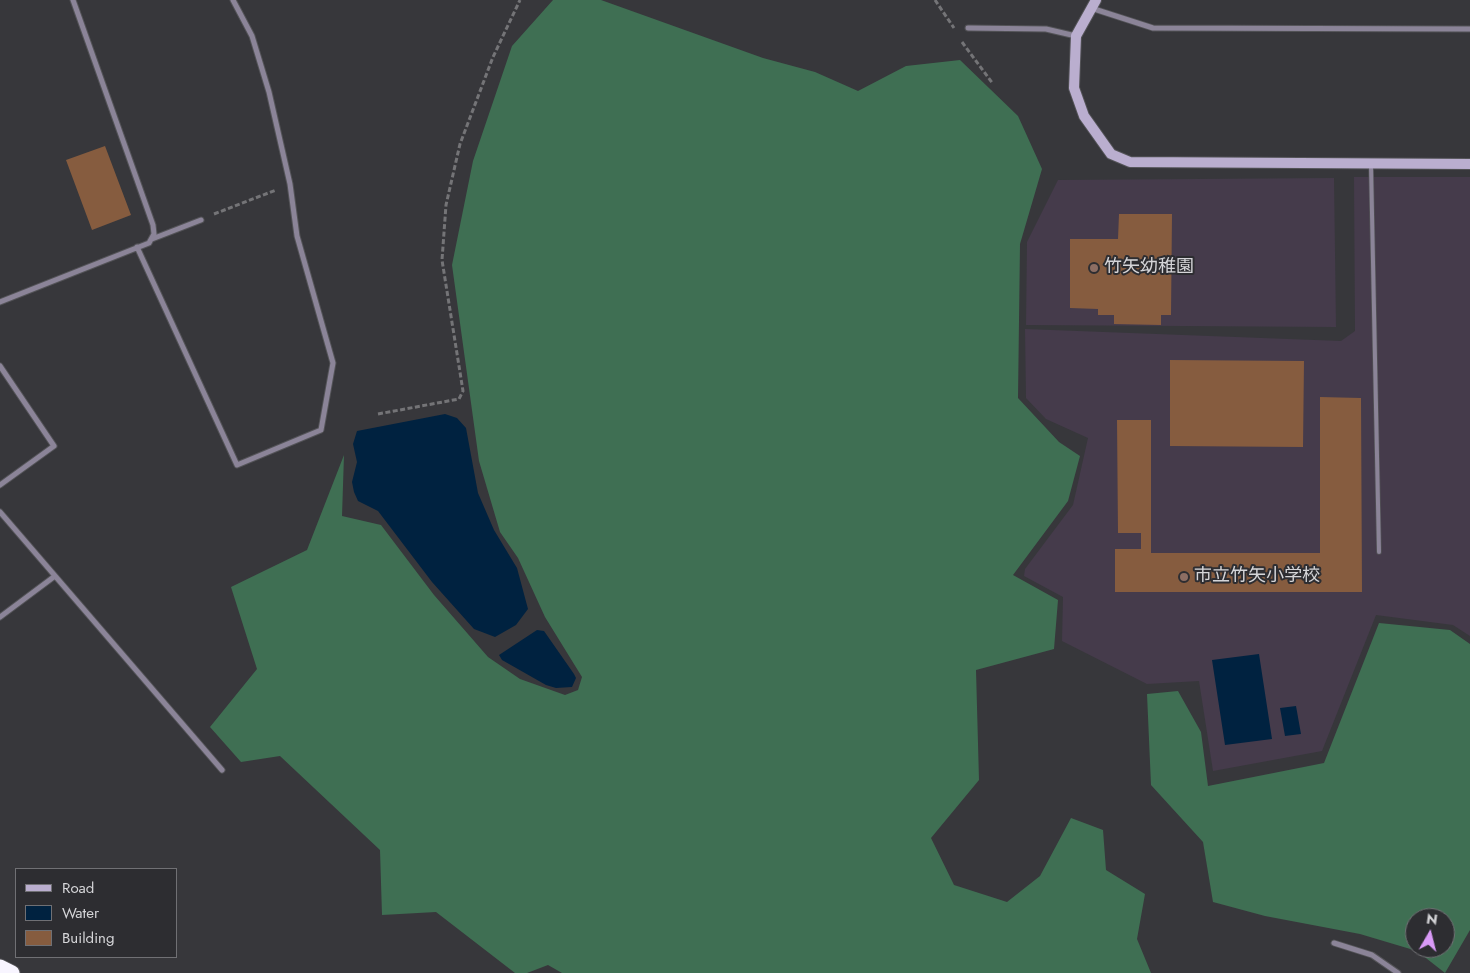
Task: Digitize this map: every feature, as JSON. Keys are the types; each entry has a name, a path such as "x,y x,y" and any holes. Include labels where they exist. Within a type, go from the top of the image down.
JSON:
{"highway":[{"path":"0,966 12,973"}],"street":[{"path":"73,0 153,225 154,234 152,239"},
{"path":"137,247 237,465 321,430 333,363 297,236 290,184 269,92 252,36 233,0"},
{"path":"1470,29 1153,28 1094,4 1076,36 1074,88 1084,116 1097,136 1111,154 1130,162 1470,164"},
{"path":"968,28 1046,29 1076,36"},
{"path":"0,302 201,220"},
{"path":"0,366 54,446 0,485"},
{"path":"0,512 222,770"},
{"path":"0,617 55,576"},
{"path":"1334,943 1372,955 1398,973"}],"lane":[{"path":"1371,164 1378,552"}],"path":[{"path":"378,414 459,399 463,391 442,260 446,204 460,144 493,57 520,0"},
{"path":"201,220 290,184"}],"shaded area":[{"path":"1354,177 1470,177 1470,636 1453,625 1376,615 1322,751 1213,771 1199,681 1147,684 1062,641 1063,597 1024,576 1025,569 1073,505 1088,438 1046,419 1026,398 1025,329 1341,341 1355,331"},
{"path":"1334,178 1336,327 1026,325 1027,242 1058,180"}],"green space":[{"path":"553,0 601,0 763,58 815,72 858,91 906,66 960,60 1018,116 1042,169 1020,244 1018,398 1059,442 1080,456 1068,501 1013,575 1058,600 1054,649 976,670 979,780 931,838 954,885 1007,902 1040,876 1071,818 1103,830 1106,870 1145,894 1137,939 1151,973 562,973 548,965 527,973 515,973 436,912 382,915 380,850 280,756 241,762 210,727 257,669 231,587 307,550 344,455 342,516 381,525 434,595 488,657 520,679 565,695 578,690 582,677 545,617 518,558 500,532 479,461 452,265 473,161 512,46"},
{"path":"1379,623 1450,630 1470,644 1470,930 1455,956 1455,908 1405,908 1405,947 1360,934 1265,916 1213,902 1203,842 1151,785 1147,694 1178,691 1201,732 1208,786 1324,763"},
{"path":"1426,958 1454,958 1445,973"}],"water":[{"path":"445,414 457,418 466,428 478,493 494,530 517,568 528,609 516,625 495,637 474,629 432,582 378,511 358,501 354,492 352,482 357,462 353,444 357,431"},
{"path":"537,630 544,631 574,674 576,678 572,687 556,688 546,685 502,660 499,655"},
{"path":"1259,654 1272,739 1225,745 1212,660"},
{"path":"1296,706 1301,734 1285,736 1280,708"}],"building":[{"path":"105,146 131,215 92,230 66,160"},
{"path":"1119,214 1172,214 1171,315 1161,315 1161,325 1114,324 1114,315 1098,315 1098,309 1070,308 1070,239 1118,239"},
{"path":"1170,360 1304,361 1303,447 1170,446"},
{"path":"1320,397 1361,398 1362,592 1115,592 1115,549 1141,549 1141,533 1118,533 1117,420 1151,420 1151,553 1320,553"}],"place":[{"name":"竹矢幼稚園","path":"1094,268"},
{"name":"市立竹矢小学校","path":"1184,577"}]}
